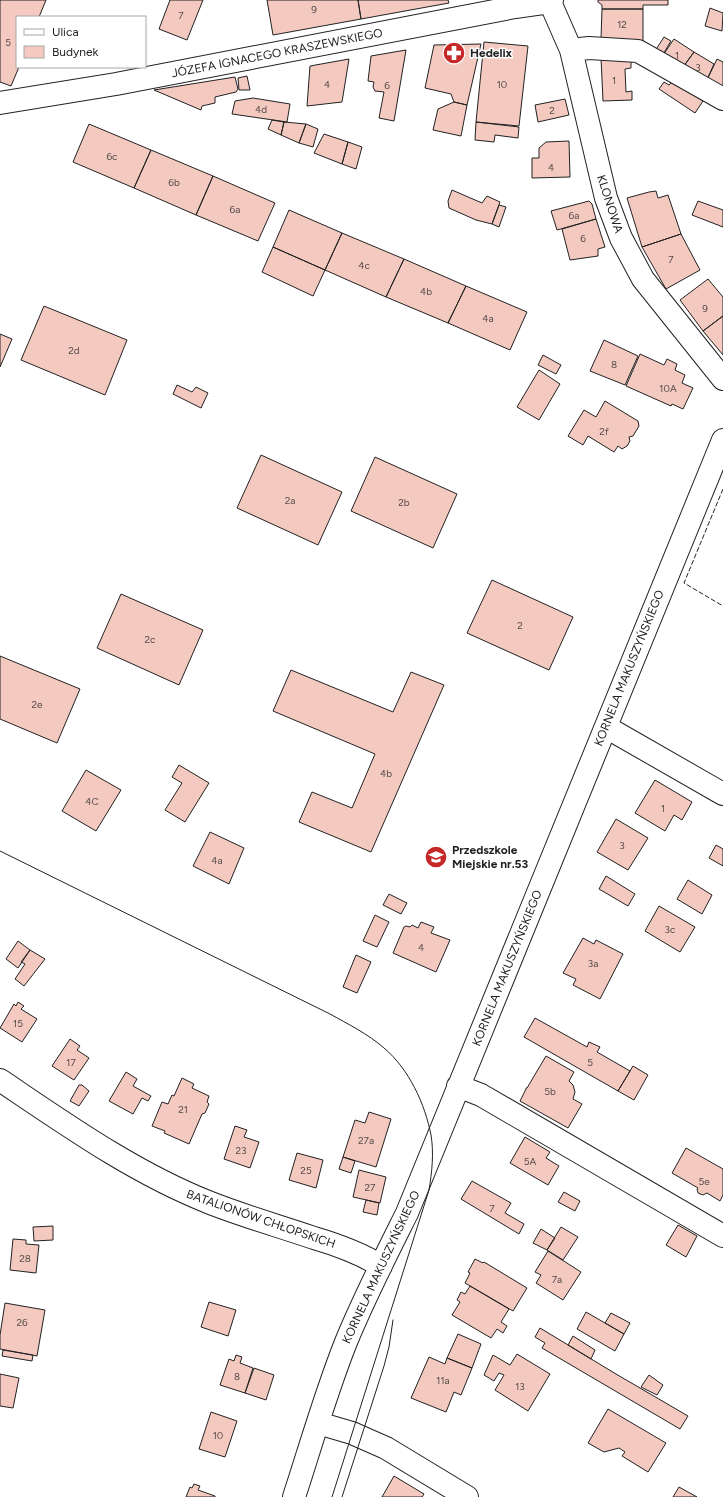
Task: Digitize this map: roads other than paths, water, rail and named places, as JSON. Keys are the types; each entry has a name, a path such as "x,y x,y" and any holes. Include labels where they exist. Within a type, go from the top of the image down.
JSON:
{"street":[{"name":"KLONOWA","path":"551,1 571,50 606,198 621,238 643,278 723,379"},
{"name":"JÓZEFA IGNACEGO KRASZEWSKIEGO","path":"0,103 116,84 551,1"},
{"path":"571,50 589,48 638,51 723,99"},
{"name":"KORNELA MAKUSZYŃSKIEGO","path":"294,1497 346,1343 407,1213 723,440"},
{"path":"606,727 723,794"},
{"name":"BATALIONÓW CHŁOPSKICH","path":"0,1080 102,1148 191,1195 338,1246 370,1259 381,1266"},
{"path":"458,1086 481,1095 723,1236"},
{"path":"318,1423 352,1434 386,1448 468,1497"}],"tram line":[{"path":"0,851 351,1025 378,1043 393,1056 415,1088 425,1111 431,1135 432,1162 429,1190 332,1497"},
{"path":"342,1497 384,1366 389,1347 393,1320"}],"place":[{"name":"Hedelix","path":"454,53"},
{"name":"Przedszkole Miejskie nr.53","path":"436,857"}]}
